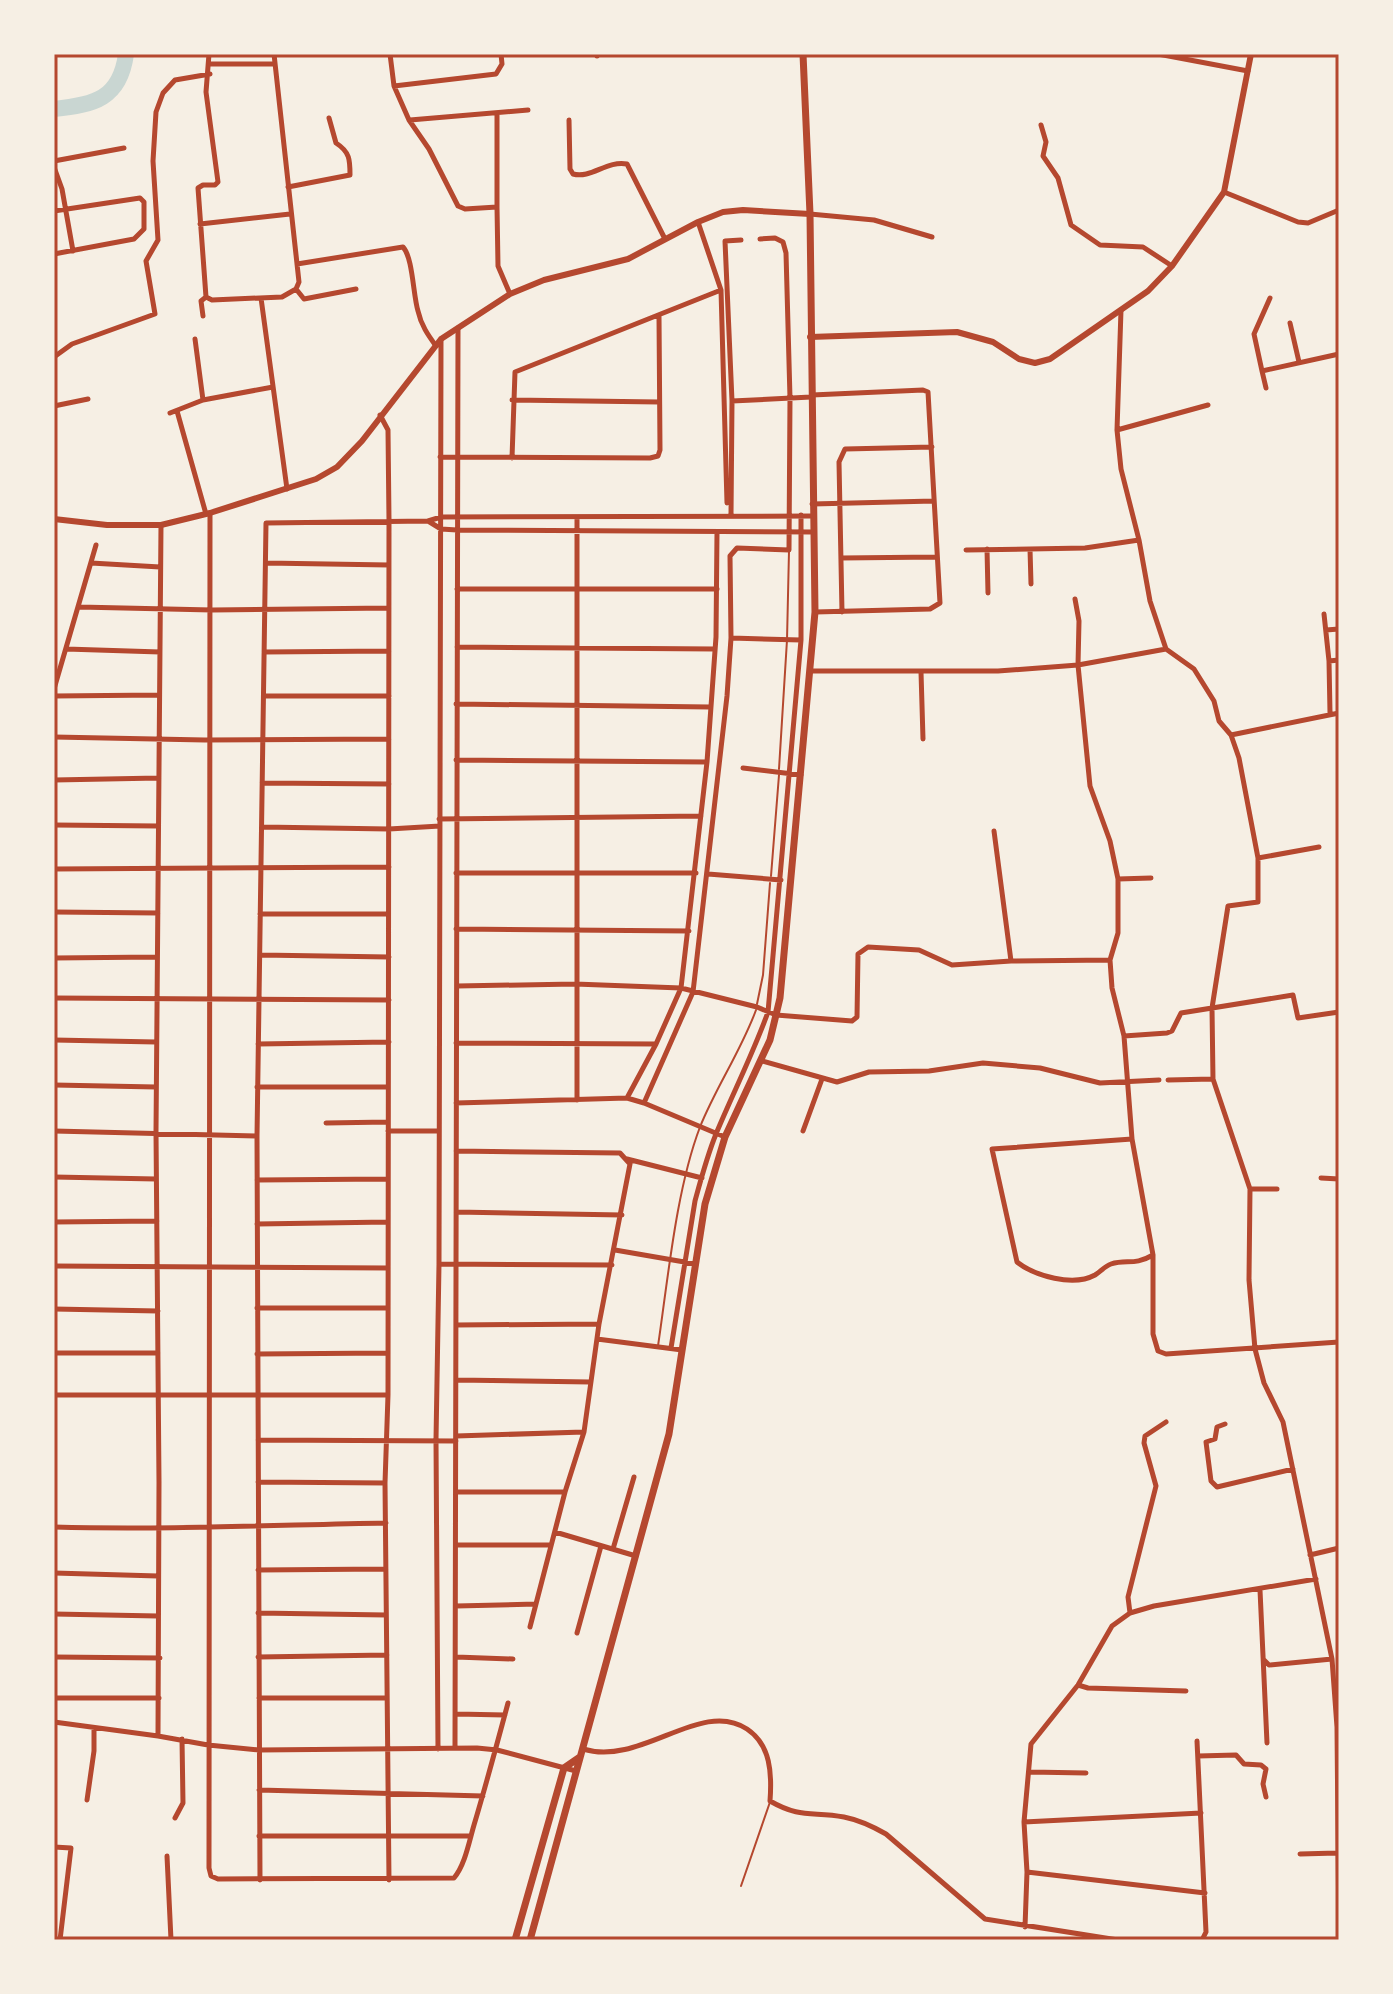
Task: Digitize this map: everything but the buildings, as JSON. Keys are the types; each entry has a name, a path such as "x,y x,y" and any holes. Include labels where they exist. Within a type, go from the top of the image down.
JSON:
{"main road":[{"path":"530,1940 669,1434 705,1204 720,1136 762,1061 781,985 815,612 810,214 803,54"},
{"path":"515,1940 564,1768 581,1753"}],"street":[{"path":"206,297 198,188 218,182 206,92 210,74 209,54"},
{"path":"206,297 212,300 282,297 296,289 299,282 274,54"},
{"path":"390,54 394,86 409,120 429,149 458,206 465,209 497,207"},
{"path":"394,86 496,74 502,64 501,54"},
{"path":"1158,54 1248,71"},
{"path":"810,337 957,332 993,342 1019,359 1035,363 1050,359 1148,291 1172,266 1224,192 1251,54"},
{"path":"209,64 275,64"},
{"path":"54,357 72,344 155,314 146,261 158,240 153,161 156,112 163,93 175,80 210,74"},
{"path":"409,120 528,110"},
{"path":"497,115 498,266 510,294"},
{"path":"288,187 350,175 350,157 346,149 336,143 329,118"},
{"path":"569,120 570,169 573,174 579,176 616,162 627,164 665,239"},
{"path":"1041,125 1046,142 1043,156 1058,178 1071,225 1100,245 1143,247 1172,266"},
{"path":"54,161 124,148"},
{"path":"54,167 67,209 73,251"},
{"path":"1224,192 1298,222 1308,223 1339,210"},
{"path":"54,211 128,198 140,198 144,202 144,229 140,236 54,254"},
{"path":"54,519 107,525 161,525 316,479 337,467 362,441 441,339 458,327 510,294 544,280 628,259 723,212 743,210 874,220 932,237"},
{"path":"200,224 290,214"},
{"path":"698,222 721,290 727,503"},
{"path":"644,1103 693,992 731,638 731,553 737,548 789,550 790,398 786,253 783,242 778,239 760,239"},
{"path":"731,515 732,401 725,241 741,240"},
{"path":"297,264 403,247 408,253 418,313 436,346"},
{"path":"296,289 304,299 356,289"},
{"path":"512,458 513,375 520,369 721,290"},
{"path":"203,316 201,301 206,297"},
{"path":"261,298 287,489"},
{"path":"1266,388 1254,334 1270,298"},
{"path":"1121,310 1117,430 1121,469 1150,601 1166,649 1194,669 1214,701 1219,721 1231,735 1239,758 1258,858 1258,902 1228,906 1212,1008 1213,1079 1250,1189 1249,1280 1255,1349 1264,1383 1283,1422 1332,1659 1337,1727 1339,1940"},
{"path":"440,457 654,458 660,450 659,316"},
{"path":"1290,323 1299,362"},
{"path":"455,1748 458,327"},
{"path":"195,339 203,400"},
{"path":"438,1749 436,1440 441,339"},
{"path":"1262,371 1339,354"},
{"path":"273,387 203,400 174,412 208,513 212,610 208,869 210,1873 218,1879 453,1879 459,1872 471,1836 508,1703"},
{"path":"732,401 926,391 930,397 940,603 935,608 815,612"},
{"path":"54,406 88,399"},
{"path":"512,400 660,402"},
{"path":"1117,430 1208,405"},
{"path":"380,415 388,430 389,520 388,1395 385,1483 389,1880"},
{"path":"842,612 839,462 845,449 932,447"},
{"path":"812,504 934,501"},
{"path":"671,1348 702,1178 772,1013 787,774 801,640 801,515"},
{"path":"260,1880 257,1087 266,523 428,521 441,517 813,516"},
{"path":"577,518 577,1100"},
{"path":"428,521 441,529 457,530 813,532"},
{"path":"158,1736 156,1042 161,525"},
{"path":"627,1098 681,988 707,762 715,649 717,532"},
{"path":"966,550 1085,548 1139,540"},
{"path":"54,689 96,545"},
{"path":"987,549 988,593"},
{"path":"1030,549 1031,584"},
{"path":"841,558 937,557"},
{"path":"91,563 160,567"},
{"path":"266,563 389,565"},
{"path":"457,589 717,589"},
{"path":"1075,599 1090,786 1110,841 1118,879 1118,933 1110,960 1112,988 1124,1036 1132,1139 1153,1255 1153,1334 1158,1351 1166,1354 1339,1342"},
{"path":"79,607 212,610 389,608"},
{"path":"1324,614 1330,713"},
{"path":"1326,630 1339,629"},
{"path":"731,638 801,640"},
{"path":"457,647 715,649"},
{"path":"66,649 160,652"},
{"path":"811,671 998,671 1078,665 1166,649"},
{"path":"264,652 389,651"},
{"path":"1329,661 1339,660"},
{"path":"921,672 923,739"},
{"path":"54,696 159,695"},
{"path":"264,696 389,696"},
{"path":"456,704 710,707"},
{"path":"1231,735 1339,713"},
{"path":"54,737 389,739"},
{"path":"456,760 707,762"},
{"path":"743,768 801,775"},
{"path":"54,780 159,778"},
{"path":"262,783 389,784"},
{"path":"262,827 389,829 456,817 701,816"},
{"path":"54,825 158,826"},
{"path":"994,831 1011,961"},
{"path":"1258,858 1319,847"},
{"path":"54,869 389,867"},
{"path":"456,873 696,873"},
{"path":"708,874 781,880"},
{"path":"1118,879 1151,878"},
{"path":"54,912 158,913"},
{"path":"260,914 388,914"},
{"path":"456,929 689,931"},
{"path":"456,986 575,984 681,988 772,1013 852,1021 857,1019 858,954 868,947 919,950 952,965 1110,960"},
{"path":"260,955 389,957"},
{"path":"54,958 157,957"},
{"path":"1124,1036 1172,1031 1181,1013 1293,995 1298,1018 1339,1012"},
{"path":"54,998 389,1000"},
{"path":"54,1040 156,1042"},
{"path":"258,1044 389,1042"},
{"path":"456,1043 656,1044"},
{"path":"762,1061 837,1082 869,1072 929,1071 983,1063 1040,1068 1100,1083 1159,1080"},
{"path":"803,1131 822,1079"},
{"path":"1168,1080 1213,1079"},
{"path":"54,1085 156,1087"},
{"path":"257,1087 388,1087"},
{"path":"456,1103 627,1098 720,1136"},
{"path":"326,1123 388,1122"},
{"path":"54,1131 257,1136"},
{"path":"388,1131 438,1131"},
{"path":"1132,1139 992,1149 1017,1262 1025,1268 1048,1277 1082,1279 1095,1276 1110,1264 1140,1263 1153,1255"},
{"path":"456,1151 620,1153 630,1164 599,1324 584,1432 530,1627"},
{"path":"627,1159 702,1178"},
{"path":"54,1177 156,1179"},
{"path":"1321,1178 1339,1179"},
{"path":"257,1180 388,1179"},
{"path":"1250,1189 1277,1189"},
{"path":"456,1212 622,1215"},
{"path":"54,1222 157,1221"},
{"path":"257,1224 388,1222"},
{"path":"615,1250 696,1264"},
{"path":"439,1264 612,1265"},
{"path":"54,1266 388,1268"},
{"path":"257,1308 388,1308"},
{"path":"54,1309 158,1311"},
{"path":"456,1325 599,1324"},
{"path":"597,1339 682,1350"},
{"path":"54,1353 158,1353"},
{"path":"257,1354 388,1353"},
{"path":"456,1380 590,1382"},
{"path":"54,1395 388,1395"},
{"path":"1130,1613 1128,1597 1156,1486 1144,1443 1145,1436 1166,1422"},
{"path":"1225,1424 1217,1427 1215,1439 1206,1442 1211,1481 1217,1487 1293,1469"},
{"path":"258,1440 436,1440 584,1432"},
{"path":"613,1549 634,1477"},
{"path":"258,1482 385,1483"},
{"path":"456,1492 565,1492"},
{"path":"54,1527 158,1530 208,1526 386,1523"},
{"path":"555,1532 636,1556"},
{"path":"456,1545 551,1545"},
{"path":"577,1633 601,1546"},
{"path":"1310,1555 1339,1548"},
{"path":"258,1570 386,1569"},
{"path":"54,1573 158,1576"},
{"path":"1025,1927 1027,1872 1024,1822 1033,1741 1078,1685 1112,1626 1130,1613 1154,1606 1316,1579"},
{"path":"1260,1590 1267,1743"},
{"path":"456,1606 536,1604"},
{"path":"258,1613 386,1615"},
{"path":"54,1614 158,1616"},
{"path":"258,1657 387,1655"},
{"path":"54,1657 160,1658"},
{"path":"456,1657 513,1659"},
{"path":"1264,1660 1269,1665 1332,1659"},
{"path":"1078,1685 1088,1688 1186,1691"},
{"path":"54,1698 159,1698"},
{"path":"259,1698 387,1698"},
{"path":"456,1714 505,1715"},
{"path":"581,1753 608,1752 653,1743 709,1721 737,1723 757,1736 766,1749 770,1801 787,1811 807,1816 843,1816 886,1834 985,1919 1118,1940"},
{"path":"54,1722 259,1750 497,1750 576,1771"},
{"path":"87,1800 94,1729"},
{"path":"175,1818 183,1803 182,1739"},
{"path":"1197,1741 1206,1932 1202,1940"},
{"path":"1198,1756 1236,1755 1244,1764 1261,1765 1266,1769 1263,1784 1266,1797"},
{"path":"1030,1772 1086,1773"},
{"path":"259,1790 483,1796"},
{"path":"1024,1822 1201,1813"},
{"path":"259,1836 471,1836"},
{"path":"54,1847 71,1848 60,1940"},
{"path":"1300,1854 1337,1853"},
{"path":"167,1856 171,1940"},
{"path":"1027,1872 1205,1893"}],"lane":[{"path":"658,1346 686,1174 700,1127 748,1032 763,975 779,773 789,550"},
{"path":"741,1886 770,1801"}],"waterway":[{"path":"54,109 81,105 103,97 118,81 126,54"}]}
